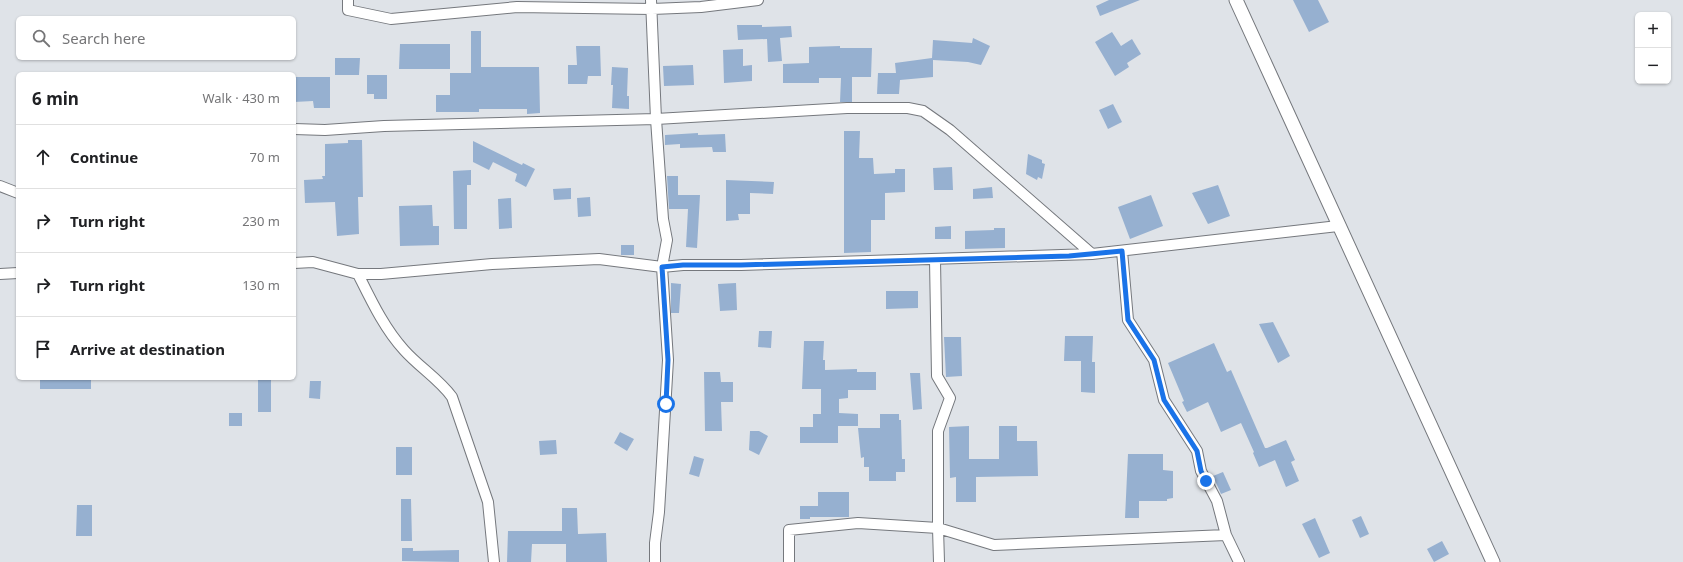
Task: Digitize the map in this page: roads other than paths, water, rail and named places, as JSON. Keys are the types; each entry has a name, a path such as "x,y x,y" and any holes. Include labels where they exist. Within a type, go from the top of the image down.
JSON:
{"street":[{"path":"348,0 348,10 392,19 516,4 651,4 701,7 758,0"},
{"path":"1236,0 1492,562"},
{"path":"651,4 656,119 663,219 667,240 662,267 668,360 660,512 655,543 655,562"},
{"path":"296,129 326,130 384,126 656,119 847,108 908,108 922,112 950,130 1092,254"},
{"path":"0,186 16,192"},
{"path":"296,263 313,262 358,274 381,274 492,264 598,259 662,267 683,265 935,260 1092,254 1338,226"},
{"path":"1122,251 1128,320 1154,360 1164,400 1197,451 1201,471 1216,501 1226,535 1239,562"},
{"path":"935,260 937,376 950,398 938,431 939,562"},
{"path":"0,274 16,273"},
{"path":"358,274 391,333 404,350 445,387 452,397 488,502 494,562"},
{"path":"789,562 790,530 858,523 938,528 994,545 1226,535"}]}
